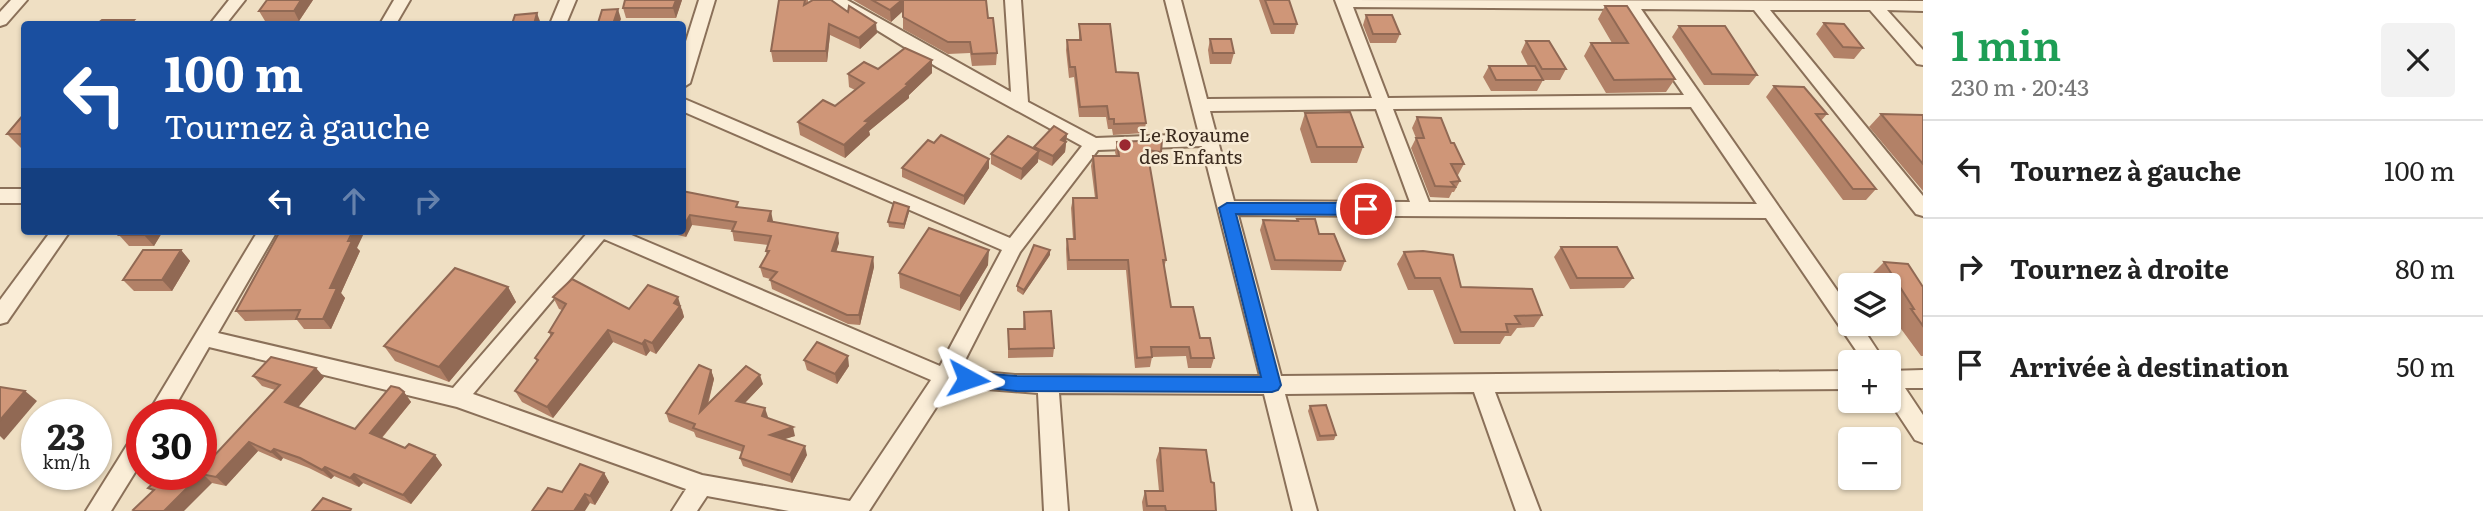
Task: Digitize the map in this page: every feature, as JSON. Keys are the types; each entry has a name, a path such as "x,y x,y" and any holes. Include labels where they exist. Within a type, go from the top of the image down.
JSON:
{"street":[{"path":"0,21 19,0"},
{"path":"220,21 237,0"},
{"path":"390,21 402,0"},
{"path":"559,21 568,0"},
{"path":"686,70 707,0"},
{"path":"836,0 943,63 1093,144 1209,140"},
{"path":"1013,0 1020,105"},
{"path":"1173,0 1305,511"},
{"path":"1422,209 1343,1 1923,6"},
{"path":"1628,2 1867,350"},
{"path":"1758,5 1923,209"},
{"path":"1874,5 1923,60"},
{"path":"1200,105 1695,101"},
{"path":"686,106 1013,247"},
{"path":"856,511 945,377 1013,247 1093,144"},
{"path":"0,196 21,196"},
{"path":"1227,208 1770,211"},
{"path":"0,316 58,235"},
{"path":"168,399 266,235"},
{"path":"457,398 599,235"},
{"path":"611,235 945,377 1048,384 1272,385 1838,380"},
{"path":"205,338 457,398 702,485 849,511"},
{"path":"1901,380 1923,379"},
{"path":"1481,382 1528,511"},
{"path":"1048,384 1056,511"},
{"path":"1901,400 1923,433"},
{"path":"98,511 126,466"},
{"path":"684,511 702,485"}],"building":[{"path":"267,0 301,0 294,11 259,11"},
{"path":"625,0 676,0 673,8 623,8"},
{"path":"779,0 805,0 804,5 813,0 831,0 848,12 849,6 876,23 859,38 829,24 826,51 771,51"},
{"path":"872,0 902,0 890,10"},
{"path":"903,0 986,0 988,18 993,18 997,53 972,54 970,42 948,42 903,17"},
{"path":"1265,0 1289,0 1297,24 1274,24"},
{"path":"1605,6 1627,6 1675,79 1614,80 1591,43 1628,43"},
{"path":"618,9 614,21 599,21 602,10"},
{"path":"537,13 535,21 513,21 515,15"},
{"path":"1366,15 1392,15 1400,34 1373,34"},
{"path":"102,20 134,20 133,21"},
{"path":"1824,23 1844,24 1863,48 1843,47"},
{"path":"1079,24 1110,24 1116,72 1138,73 1146,123 1114,124 1114,119 1109,119 1107,106 1080,107 1075,67 1070,67 1067,40 1081,40"},
{"path":"1679,26 1725,26 1757,75 1712,74"},
{"path":"1210,39 1231,39 1234,53 1213,53"},
{"path":"1526,41 1549,41 1566,69 1542,69"},
{"path":"905,48 932,60 906,84 908,85 865,121 869,122 844,145 798,122 823,100 835,106 864,83 848,74 864,62 878,69"},
{"path":"1489,66 1535,66 1543,80 1496,80"},
{"path":"1774,86 1804,87 1827,114 1816,114 1876,189 1853,189"},
{"path":"1350,112 1363,147 1317,147 1305,113"},
{"path":"1881,114 1923,115 1923,164"},
{"path":"1417,117 1441,118 1451,143 1454,143 1464,164 1451,164 1460,181 1451,182 1455,187 1435,186 1416,138 1424,138"},
{"path":"21,118 21,134 7,134"},
{"path":"1054,126 1067,134 1061,140 1066,142 1053,156 1034,147"},
{"path":"941,135 989,159 964,196 902,168 928,140 934,143"},
{"path":"1008,136 1039,151 1022,169 991,154"},
{"path":"1162,140 1161,152 1147,150 1166,260 1163,260 1171,307 1193,307 1200,338 1210,338 1214,358 1191,358 1189,347 1151,347 1152,357 1137,358 1128,260 1069,260 1067,239 1075,239 1073,198 1097,198 1093,156 1119,156 1117,142"},
{"path":"686,192 738,202 736,207 771,211 768,221 838,233 832,251 873,257 859,315 847,315 770,280 777,272 760,267 769,251 766,251 771,236 732,231 736,222 690,215 686,222"},
{"path":"894,202 909,207 904,224 888,222"},
{"path":"1297,219 1315,219 1319,234 1334,234 1345,261 1275,260 1263,220 1298,221"},
{"path":"929,228 989,250 960,296 899,273"},
{"path":"278,235 351,235 348,241 352,241 330,288 337,288 323,319 296,319 300,310 236,311"},
{"path":"1034,245 1050,250 1024,290 1017,286"},
{"path":"1561,247 1617,247 1633,278 1577,278"},
{"path":"143,250 181,250 162,280 123,280"},
{"path":"1423,251 1453,255 1461,287 1532,289 1542,315 1515,316 1520,324 1506,324 1508,332 1461,332 1440,278 1415,278 1404,252"},
{"path":"1884,262 1908,264 1923,287 1923,326 1901,289 1901,273 1891,273"},
{"path":"455,268 508,287 439,367 384,346"},
{"path":"572,279 629,309 648,285 678,297 674,303 680,306 652,343 645,340 642,344 608,330 547,407 515,391 538,360 535,358 553,333 549,332 566,304 553,297"},
{"path":"1051,311 1054,348 1009,349 1008,329 1025,329 1024,312"},
{"path":"817,342 848,356 835,374 804,360"},
{"path":"271,357 316,368 285,402 355,429 391,386 399,388 404,392 370,433 405,448 409,444 435,455 403,495 354,474 350,478 325,467 322,470 300,458 274,449 271,452 249,442 217,476 217,453 280,385 253,376"},
{"path":"699,365 711,370 700,412 746,366 760,375 736,401 765,408 762,416 793,427 770,435 805,446 790,475 740,458 744,446 693,428 695,424 666,413"},
{"path":"0,387 25,391 0,420"},
{"path":"1326,405 1336,435 1320,436 1310,406"},
{"path":"1160,448 1206,450 1211,482 1214,483 1216,511 1166,511 1165,506 1147,506 1145,491 1163,491"},
{"path":"580,464 604,473 590,496 585,494 574,511 532,511 548,488 562,492"},
{"path":"154,490 185,490 164,511 133,510"},
{"path":"323,498 351,509 312,511"}],"place":[{"name":"Le Royaume des Enfants","path":"1125,145"}],"route":[{"path":"968,379 1016,384 1272,385 1227,208 1366,209"}]}
